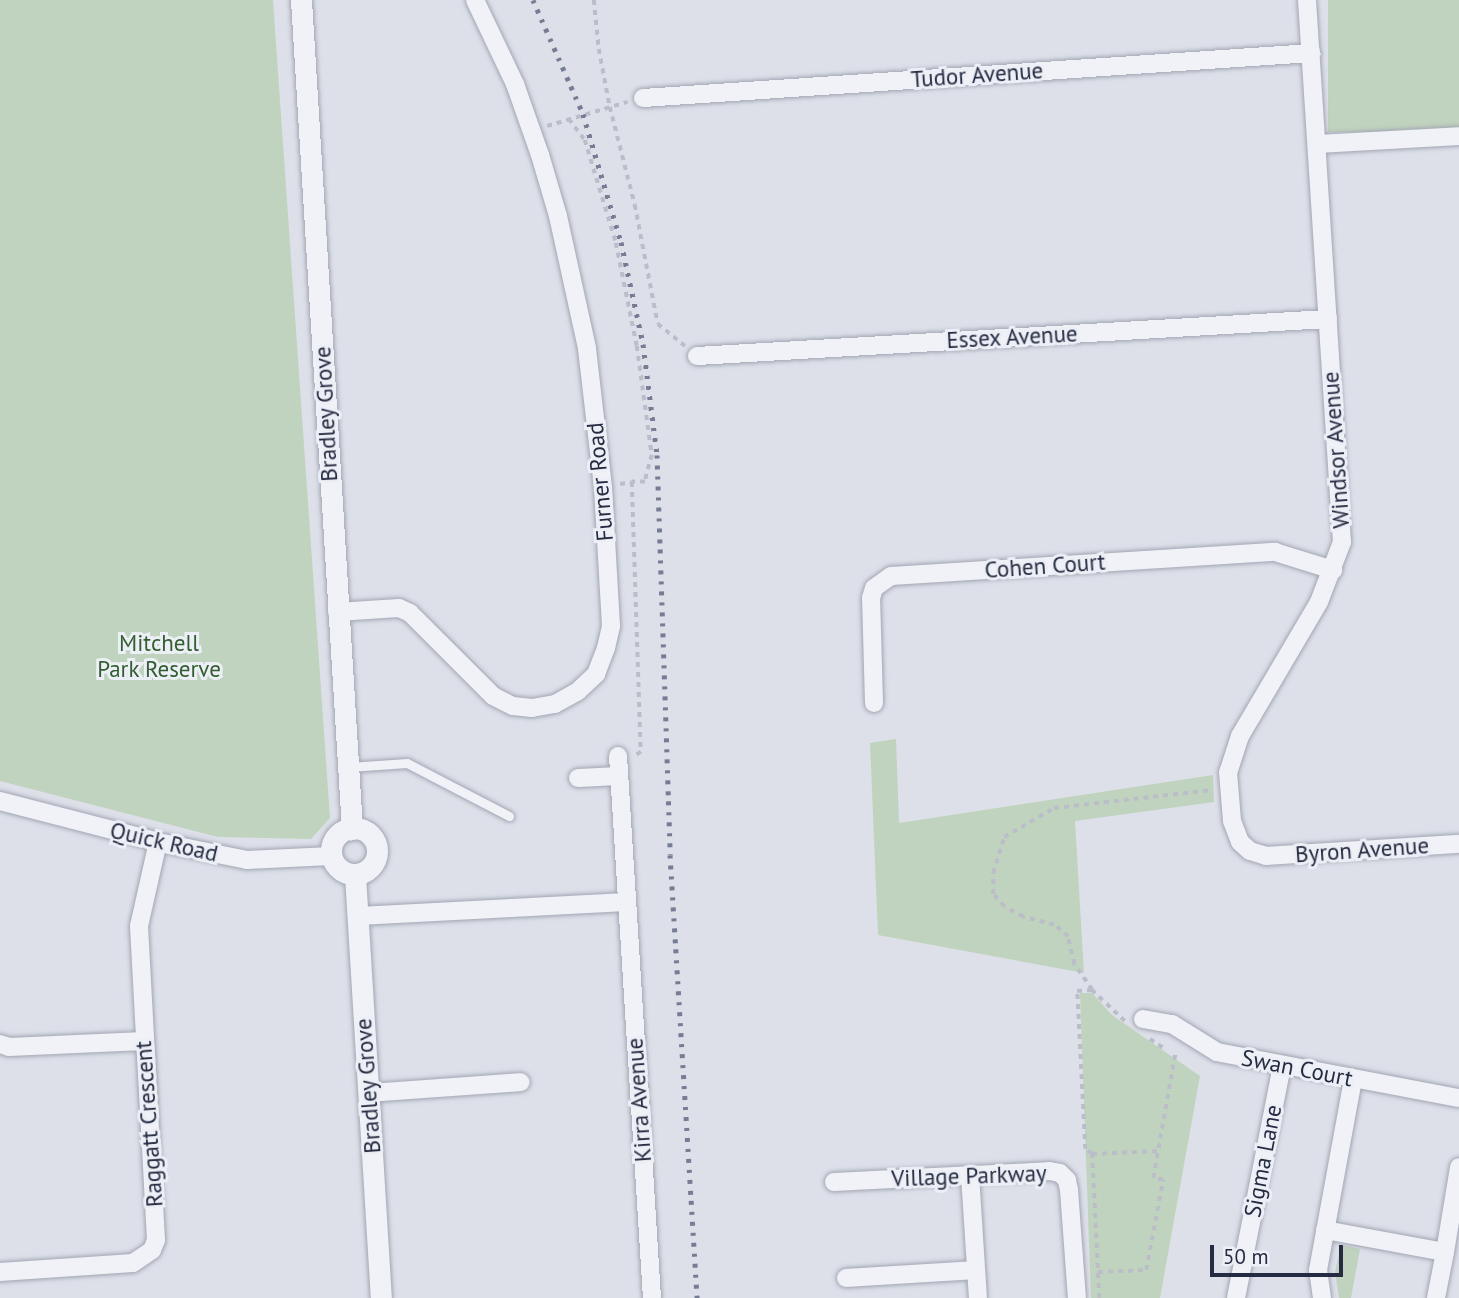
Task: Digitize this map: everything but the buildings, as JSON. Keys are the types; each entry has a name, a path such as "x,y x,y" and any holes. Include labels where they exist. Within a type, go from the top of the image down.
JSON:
{"street":[{"name":"Bradley Grove","path":"301,0 352,828"},
{"name":"Furner Road","path":"337,612 399,608 410,613 493,696 513,706 532,708 555,704 578,691 596,674 611,626 603,487 587,348 558,216 532,131 515,84 475,0"},
{"name":"Windsor Avenue","path":"1266,856 1250,850 1240,842 1232,821 1228,772 1240,736 1319,602 1342,542 1307,0"},
{"name":"Tudor Avenue","path":"643,98 1311,53"},
{"path":"1318,144 1459,136"},
{"name":"Essex Avenue","path":"697,356 1328,319"},
{"name":"Cohen Court","path":"874,703 871,598 874,588 891,576 1275,552 1333,570"},
{"path":"578,778 619,766"},
{"name":"Kirra Avenue","path":"619,766 652,1298"},
{"name":"Quick Road","path":"0,802 158,842 247,860 331,856"},
{"path":"352,828 368,833 377,847 374,863 364,872 355,875 336,867 331,856 335,838 352,828"},
{"name":"Raggatt Crescent","path":"0,1272 133,1263 152,1251 156,1240 139,926 158,842"},
{"name":"Byron Avenue","path":"1266,856 1459,844"},
{"name":"Bradley Grove","path":"355,875 381,1298"},
{"path":"358,916 627,902"},
{"name":"Swan Court","path":"1143,1019 1172,1024 1217,1052 1353,1080 1459,1098"},
{"path":"0,1044 9,1047 144,1041"},
{"name":"Sigma Lane","path":"1236,1298 1282,1065"},
{"path":"1322,1298 1318,1270 1353,1080"},
{"path":"369,1094 521,1082"},
{"path":"1436,1298 1459,1167"},
{"name":"Village Parkway","path":"834,1182 1048,1171 1060,1173 1067,1180 1077,1298"},
{"path":"970,1175 978,1298"},
{"path":"1325,1230 1445,1252"},
{"path":"846,1278 976,1270"}],"lane":[{"path":"348,767 407,762 509,816"}],"path":[{"path":"594,0 599,50 610,107 635,205 658,324 697,356"},
{"path":"532,131 643,98"},
{"path":"569,119 585,140 616,243 637,346 652,455 645,482 603,487"},
{"path":"619,766 641,752 632,482"},
{"path":"1157,1151 1092,1154 1086,1149 1077,990 1092,990 1074,964 1068,937 1054,925 1004,907 993,894 993,873 1004,837 1054,808 1215,790"},
{"path":"1098,1272 1146,1270 1163,1180 1153,1178 1175,1055"},
{"path":"1092,1154 1099,1298"}],"green space":[{"name":"Mitchell Park Reserve","path":"0,0 273,0 330,818 311,839 218,837 0,781"},
{"path":"1328,0 1459,0 1459,132 1328,132"},
{"path":"896,739 899,823 1213,775 1214,802 1075,821 1084,973 878,935 870,743"},
{"path":"1080,993 1092,993 1112,1015 1200,1076 1160,1298 1091,1298"},
{"path":"1341,1245 1360,1249 1351,1298 1339,1298 1335,1272"}],"railway":[{"path":"533,0 583,114 621,242 643,344 657,455 670,855 697,1298"}]}
